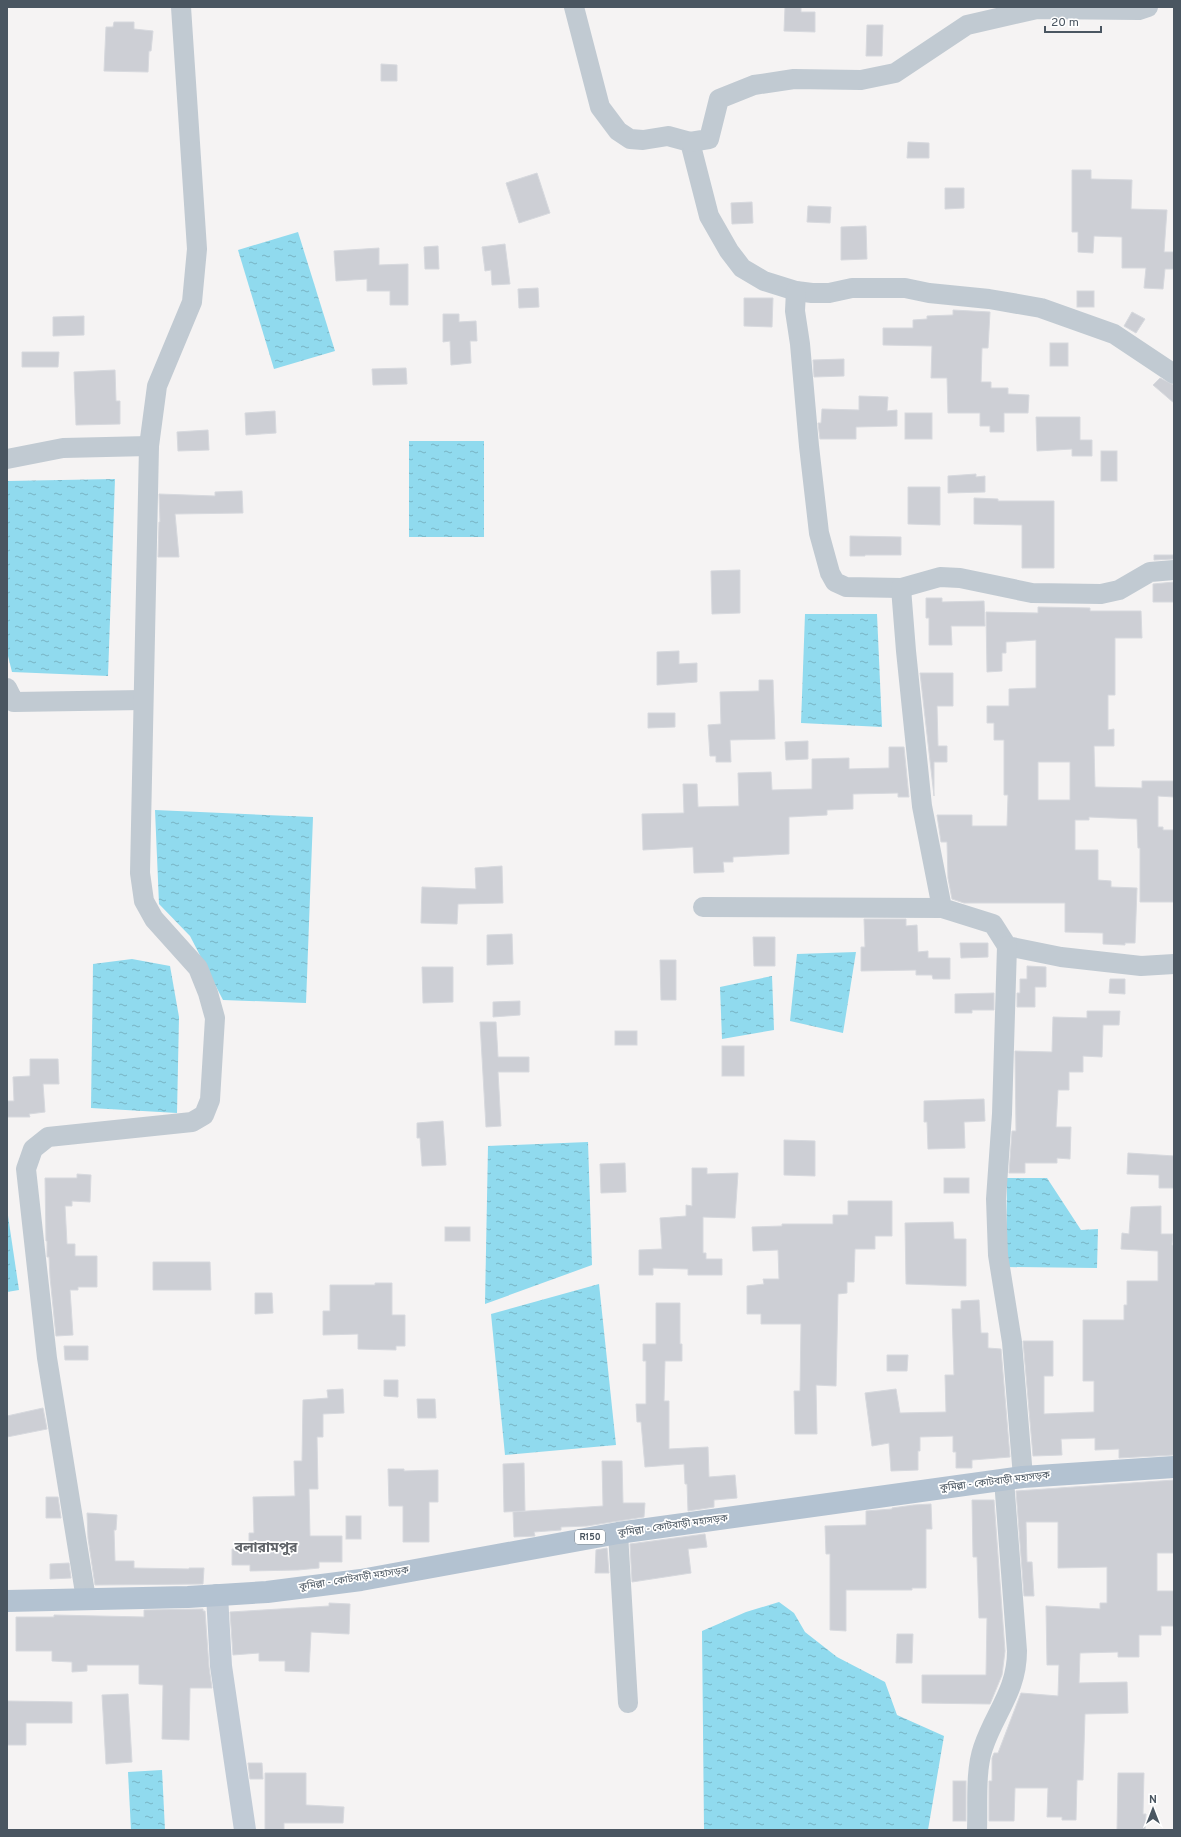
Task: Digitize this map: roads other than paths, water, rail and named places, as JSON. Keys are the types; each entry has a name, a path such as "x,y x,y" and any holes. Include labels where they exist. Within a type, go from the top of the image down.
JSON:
{"main road":[{"name":"কুমিল্লা - কোটবাড়ী মহাসড়ক","path":"7,1601 217,1595 267,1592 361,1580 618,1533 1014,1479 1174,1467"}],"street":[{"path":"86,1599 47,1358 26,1169 33,1149 48,1137 192,1122 204,1115 210,1100 215,1018 208,992 198,968 154,919 144,901 140,873 148,446 157,386 192,302 197,250 181,7"},
{"path":"574,7 600,107 618,131 630,139 643,140 668,136 690,142 709,139 719,99 754,85 794,79 861,80 895,73 967,25 1037,8 1139,10 1148,7"},
{"path":"690,142 709,216 729,251 742,268 764,281 796,291 829,293 852,288 905,288 929,293 989,299 1041,308 1114,334 1174,374"},
{"path":"796,291 795,311 800,344 809,446 819,533 830,573 835,582 846,587 901,588 940,577 960,578 1032,592 1101,594 1119,590 1150,572 1174,570"},
{"path":"7,459 63,448 148,446"},
{"path":"901,588 922,806 942,908"},
{"path":"7,688 14,702 143,700"},
{"path":"703,907 942,908 994,924 1007,946 1002,1114 996,1199 998,1255 1012,1342 1017,1668 1011,1689 983,1748 980,1766 978,1830"},
{"path":"1007,946 1061,957 1141,966 1174,964"},
{"path":"618,1533 628,1703"},
{"path":"217,1595 222,1666 245,1830"}],"water":[{"path":"298,232 335,351 274,369 238,250"},
{"path":"409,441 484,441 484,537 409,537"},
{"path":"115,479 108,676 12,672 7,652 7,481"},
{"path":"805,614 877,614 882,727 801,723"},
{"path":"155,810 313,817 306,1003 223,1000 190,936 159,904"},
{"path":"856,952 843,1033 790,1021 797,954"},
{"path":"132,959 170,966 179,1017 177,1113 91,1108 93,964"},
{"path":"772,976 774,1030 722,1039 720,987"},
{"path":"588,1142 592,1265 485,1304 488,1146"},
{"path":"1007,1178 1047,1178 1081,1230 1098,1229 1097,1268 1006,1267"},
{"path":"7,1209 19,1290 7,1292"},
{"path":"599,1284 616,1445 505,1455 491,1314"},
{"path":"779,1602 794,1613 805,1632 837,1657 885,1682 897,1715 944,1736 928,1830 704,1830 702,1631 746,1612"},
{"path":"162,1770 165,1830 131,1830 128,1772"}],"district":[{"name":"বলারামপুর","path":"266,1548"}]}
